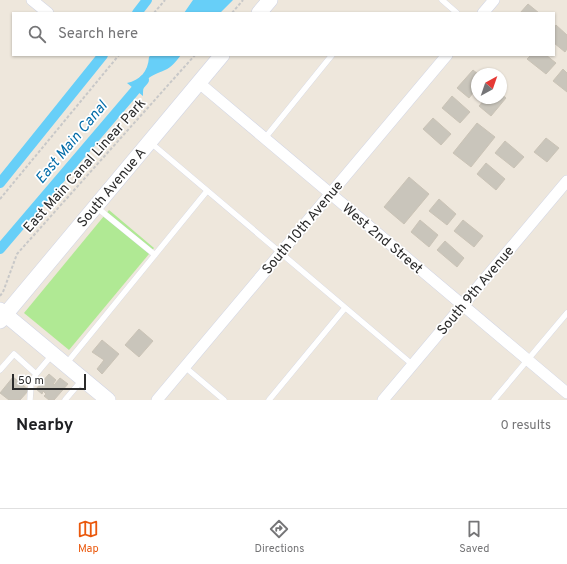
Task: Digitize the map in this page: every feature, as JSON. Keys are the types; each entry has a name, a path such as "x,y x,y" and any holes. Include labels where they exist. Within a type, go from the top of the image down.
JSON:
{"main road":[{"path":"260,12 270,0"},
{"name":"South Avenue A","path":"2,315 221,56"},
{"path":"2,315 53,354 108,400"}],"street":[{"path":"32,0 47,12"},
{"path":"484,12 494,0"},
{"name":"South 10th Avenue","path":"157,400 446,56"},
{"name":"West 2nd Street","path":"198,82 567,393"},
{"name":"South 9th Avenue","path":"383,400 567,180"}],"lane":[{"path":"442,0 456,12"},
{"path":"265,138 331,56"},
{"path":"149,141 412,365"},
{"path":"66,365 207,191"},
{"path":"95,206 155,255"},
{"path":"269,400 345,308"},
{"path":"494,400 567,313"},
{"path":"0,370 14,354 36,374"},
{"path":"30,400 31,384 36,374 53,354"},
{"path":"185,367 224,400"},
{"path":"65,400 82,379"}],"path":[{"path":"155,12 165,0"},
{"path":"233,12 243,0"},
{"path":"0,199 118,56"},
{"name":"East Main Canal Linear Park","path":"0,296 3,292 17,254 195,56"}],"green space":[{"path":"109,210 154,248 69,350 24,313"}],"water":[{"path":"193,0 233,0 221,12 185,12"},
{"path":"180,56 169,68 148,78 144,85 143,96 127,83 136,80 145,71 149,57"}],"building":[{"path":"528,4 538,12 521,12"},
{"path":"556,25 567,35 567,49 565,52 555,44"},
{"path":"530,56 547,56 556,63 546,74 527,59"},
{"path":"563,69 567,73 567,92 553,81"},
{"path":"471,72 471,96 469,98 457,88"},
{"path":"452,96 470,112 460,123 442,108"},
{"path":"481,104 501,104 491,116 479,106"},
{"path":"433,118 451,134 441,145 423,129"},
{"path":"477,123 495,137 471,167 453,153"},
{"path":"546,138 559,148 547,162 534,152"},
{"path":"505,141 524,157 514,168 495,153"},
{"path":"486,163 505,179 496,190 477,174"},
{"path":"409,177 429,194 404,224 384,207"},
{"path":"439,199 456,214 447,225 429,211"},
{"path":"420,220 438,235 429,247 411,232"},
{"path":"463,220 483,236 474,247 454,231"},
{"path":"445,241 464,258 457,267 437,250"},
{"path":"139,329 153,341 139,357 125,345"},
{"path":"102,340 119,354 102,374 97,369 104,360 92,352"},
{"path":"49,374 56,380 53,384 54,385 60,378 68,384 54,400 49,400 44,396 46,394 43,391 42,394 36,389"},
{"path":"13,377 29,390 20,400 9,400 0,393"}],"waterway":[{"path":"138,12 147,0"},
{"path":"0,183 102,56"},
{"name":"East Main Canal","path":"0,249 144,80"}]}
